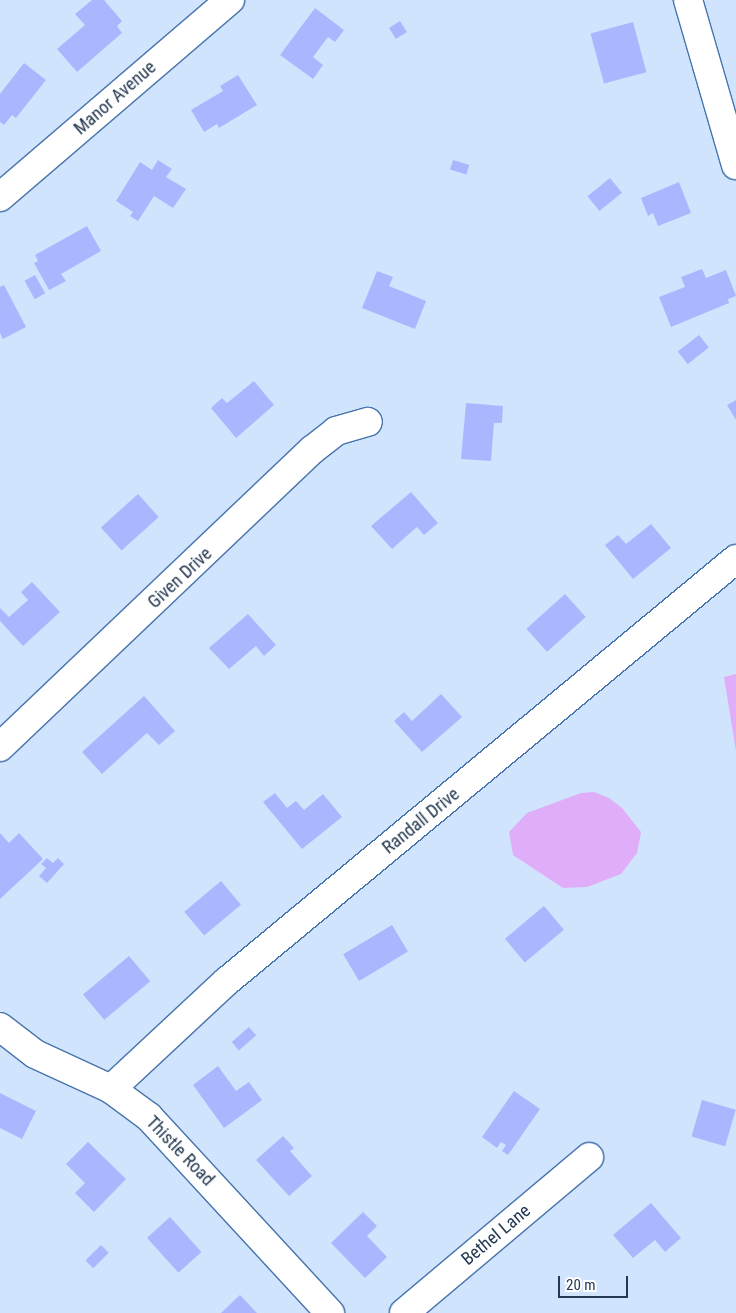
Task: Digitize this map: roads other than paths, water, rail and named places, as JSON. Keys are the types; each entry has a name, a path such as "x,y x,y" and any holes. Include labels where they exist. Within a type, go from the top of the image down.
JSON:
{"street":[{"name":"Manor Avenue","path":"0,197 230,0"},
{"path":"688,0 736,165"},
{"name":"Given Drive","path":"0,748 312,450 336,431 368,422"},
{"name":"Randall Drive","path":"111,1089 227,981 736,559"},
{"name":"Thistle Road","path":"0,1027 36,1054 111,1089 162,1130 330,1313"},
{"name":"Bethel Lane","path":"404,1313 589,1157"}]}
